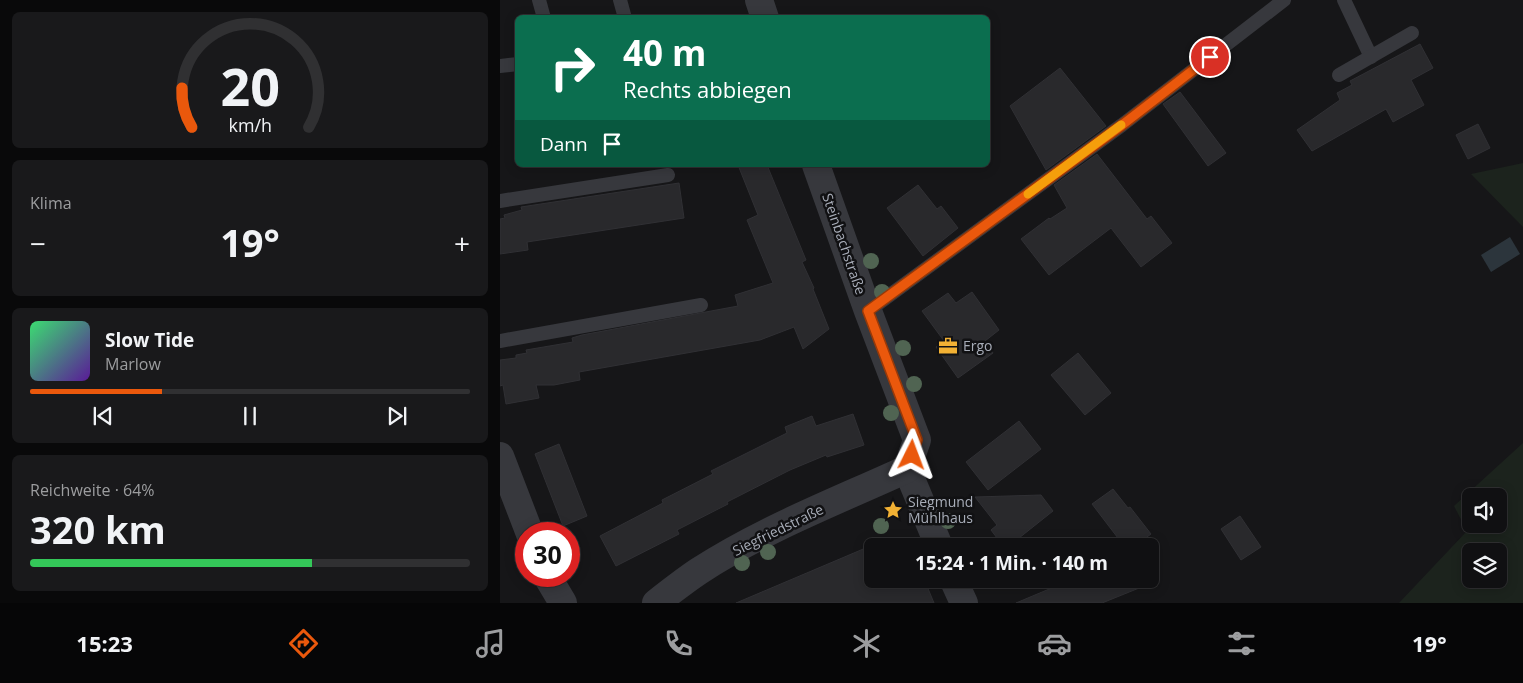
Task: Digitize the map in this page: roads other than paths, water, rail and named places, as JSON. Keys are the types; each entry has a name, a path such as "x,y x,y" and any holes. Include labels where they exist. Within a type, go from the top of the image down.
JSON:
{"street":[{"path":"758,0 764,15"},
{"name":"Steinbachstraße","path":"817,167 868,311 917,440 907,469"},
{"path":"500,456 525,522"},
{"path":"907,469 937,538"},
{"name":"Siegfriedstraße","path":"656,603 698,572 742,546 774,529 907,469"},
{"path":"554,587 563,603"},
{"path":"957,588 964,603"}],"lane":[{"path":"540,0 543,15"},
{"path":"620,0 624,15"},
{"path":"868,311 1122,125 1284,0"},
{"path":"1344,0 1371,57"},
{"path":"1339,75 1412,33"},
{"path":"500,66 515,64"},
{"path":"500,201 668,175"},
{"path":"500,341 701,305"}],"place":[{"name":"Ergo","path":"948,346"},
{"name":"Siegmund Mühlhaus","path":"893,510"}]}
